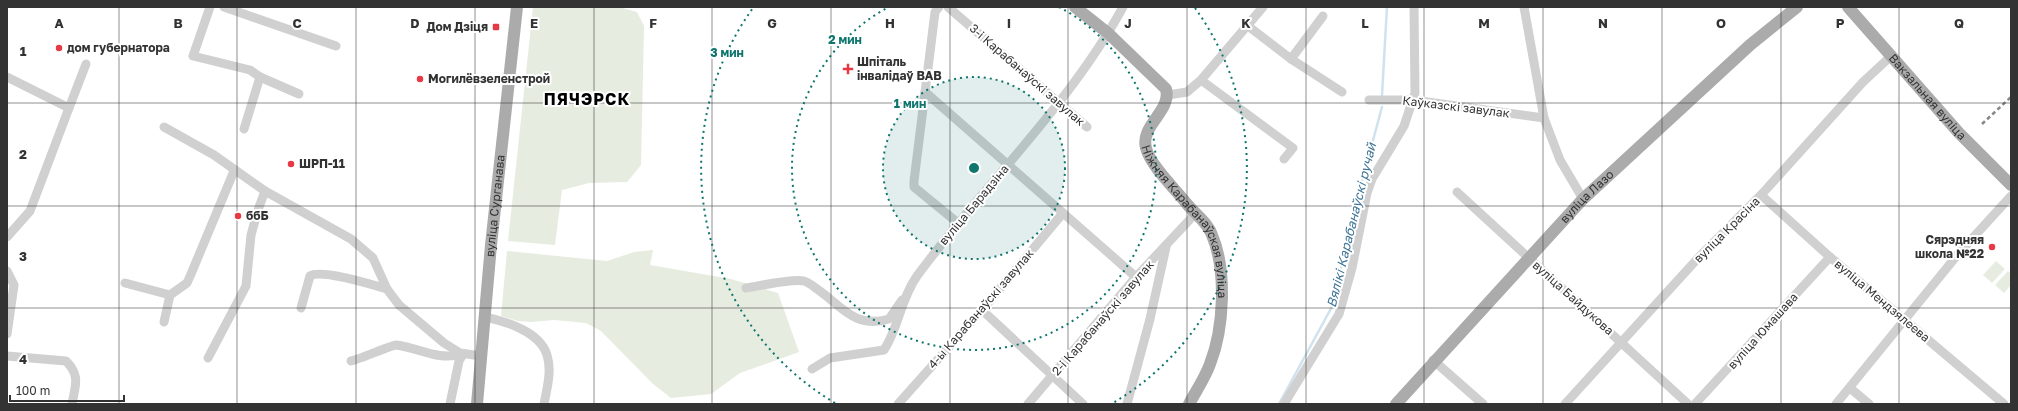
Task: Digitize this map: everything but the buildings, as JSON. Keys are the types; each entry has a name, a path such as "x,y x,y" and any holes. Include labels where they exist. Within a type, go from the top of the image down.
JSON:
{"main road":[{"name":"вуліца Сурганава","path":"476,404 517,7"},
{"path":"1075,7 1109,34 1162,83 1168,95"},
{"name":"вуліца Лазо","path":"1396,404 1433,360 1583,199 1750,45 1797,7"},
{"name":"Вакзальная вуліца","path":"1848,7 1890,57 1959,133 2011,185"},
{"name":"Ніжняя Карабанаўская вуліца","path":"1168,95 1166,102 1148,132 1146,147 1154,163 1212,234 1217,250 1222,297 1217,344 1213,357 1189,404"}],"street":[{"path":"210,7 193,56 250,70 260,77 299,94"},
{"path":"224,7 336,46"},
{"path":"939,7 935,12 914,187 958,223"},
{"name":"3-і Карабанаўскі завулак","path":"948,7 1087,127"},
{"name":"вуліца Барадзіна","path":"812,369 830,358 884,350 889,342 908,291 916,278 958,223 1008,165 1058,102 1109,34 1124,7"},
{"path":"1168,95 1186,92 1201,80 1263,7"},
{"path":"1284,404 1339,314 1352,268 1367,193 1372,179 1404,126 1413,100 1415,93 1414,7"},
{"path":"1524,7 1544,118 1560,160 1583,199"},
{"path":"1291,59 1323,16"},
{"path":"1248,26 1291,59 1342,92"},
{"name":"вуліца Красіна","path":"1565,404 1700,256 1761,195 1863,82 1890,57"},
{"path":"7,237 30,211 86,64"},
{"path":"7,76 69,108"},
{"path":"244,129 260,77"},
{"path":"1201,80 1293,148 1284,159"},
{"path":"925,92 1136,277"},
{"name":"Каўказскі завулак","path":"1368,100 1413,100 1544,118"},
{"path":"164,127 214,155 234,171 265,191 351,239 373,258 387,289 399,305 444,343 463,354"},
{"path":"164,322 170,295 187,283 234,171"},
{"path":"208,358 246,286 252,235 258,210 265,191"},
{"name":"вуліца Байдукова","path":"1457,192 1688,404"},
{"name":"вуліца Мендзялеева","path":"1761,195 1830,257 2004,404"},
{"path":"1836,404 1960,253 2011,196"},
{"name":"4-ы Карабанаўскі завулак","path":"898,404 982,310 1063,213"},
{"name":"2-і Карабанаўскі завулак","path":"1028,404 1136,277 1166,247 1195,214"},
{"path":"1128,404 1150,319 1166,247"},
{"name":"вуліца Юмашава","path":"1695,404 1830,257"},
{"path":"7,271 14,285 7,334"},
{"path":"301,308 310,276 314,273 340,277 387,289"},
{"path":"746,288 804,281 822,292 840,309 870,323 889,320 908,291"},
{"path":"125,283 170,295"},
{"path":"982,310 1052,377 1083,404"},
{"path":"484,317 513,326 529,334 541,344 547,355 549,377 544,404"},
{"path":"351,361 364,358 394,345 437,356 452,357 463,354 481,356"},
{"path":"450,404 463,354"},
{"path":"7,356 66,361 75,372 77,378 72,404"},
{"path":"1433,360 1483,404"},
{"path":"1850,388 1869,404"}],"shaded area":[{"path":"533,7 619,7 637,12 644,26 641,165 627,182 589,183 562,190 555,245 508,241"},
{"path":"653,250 650,265 731,279 778,293 799,352 740,373 711,394 671,398 653,384 601,331 586,323 554,320 531,322 518,321 501,316 507,251 607,261 634,252"},
{"path":"1996,261 2005,269 1992,283 1983,275"},
{"path":"2008,271 2011,274 2011,285 2004,293 1995,285"}],"waterway":[{"name":"Вялікі Карабанаўскі ручай","path":"1382,95 1387,7"},
{"name":"Вялікі Карабанаўскі ручай","path":"1279,404 1334,303 1348,233 1382,107"}],"railway":[{"path":"1982,124 2011,97"}],"place":[{"name":"Дом Дзіця","path":"496,27"},
{"name":"дом губернатора","path":"59,48"},
{"name":"Шпіталь інвалідаў ВАВ","path":"848,69"},
{"name":"Могилёвзеленстрой","path":"420,79"},
{"name":"ШРП-11","path":"291,164"},
{"name":"ббБ","path":"238,216"},
{"name":"Сярэдняя школа №22","path":"1992,247"}],"district":[{"name":"ПЯЧЭРСК","path":"587,99"}]}
